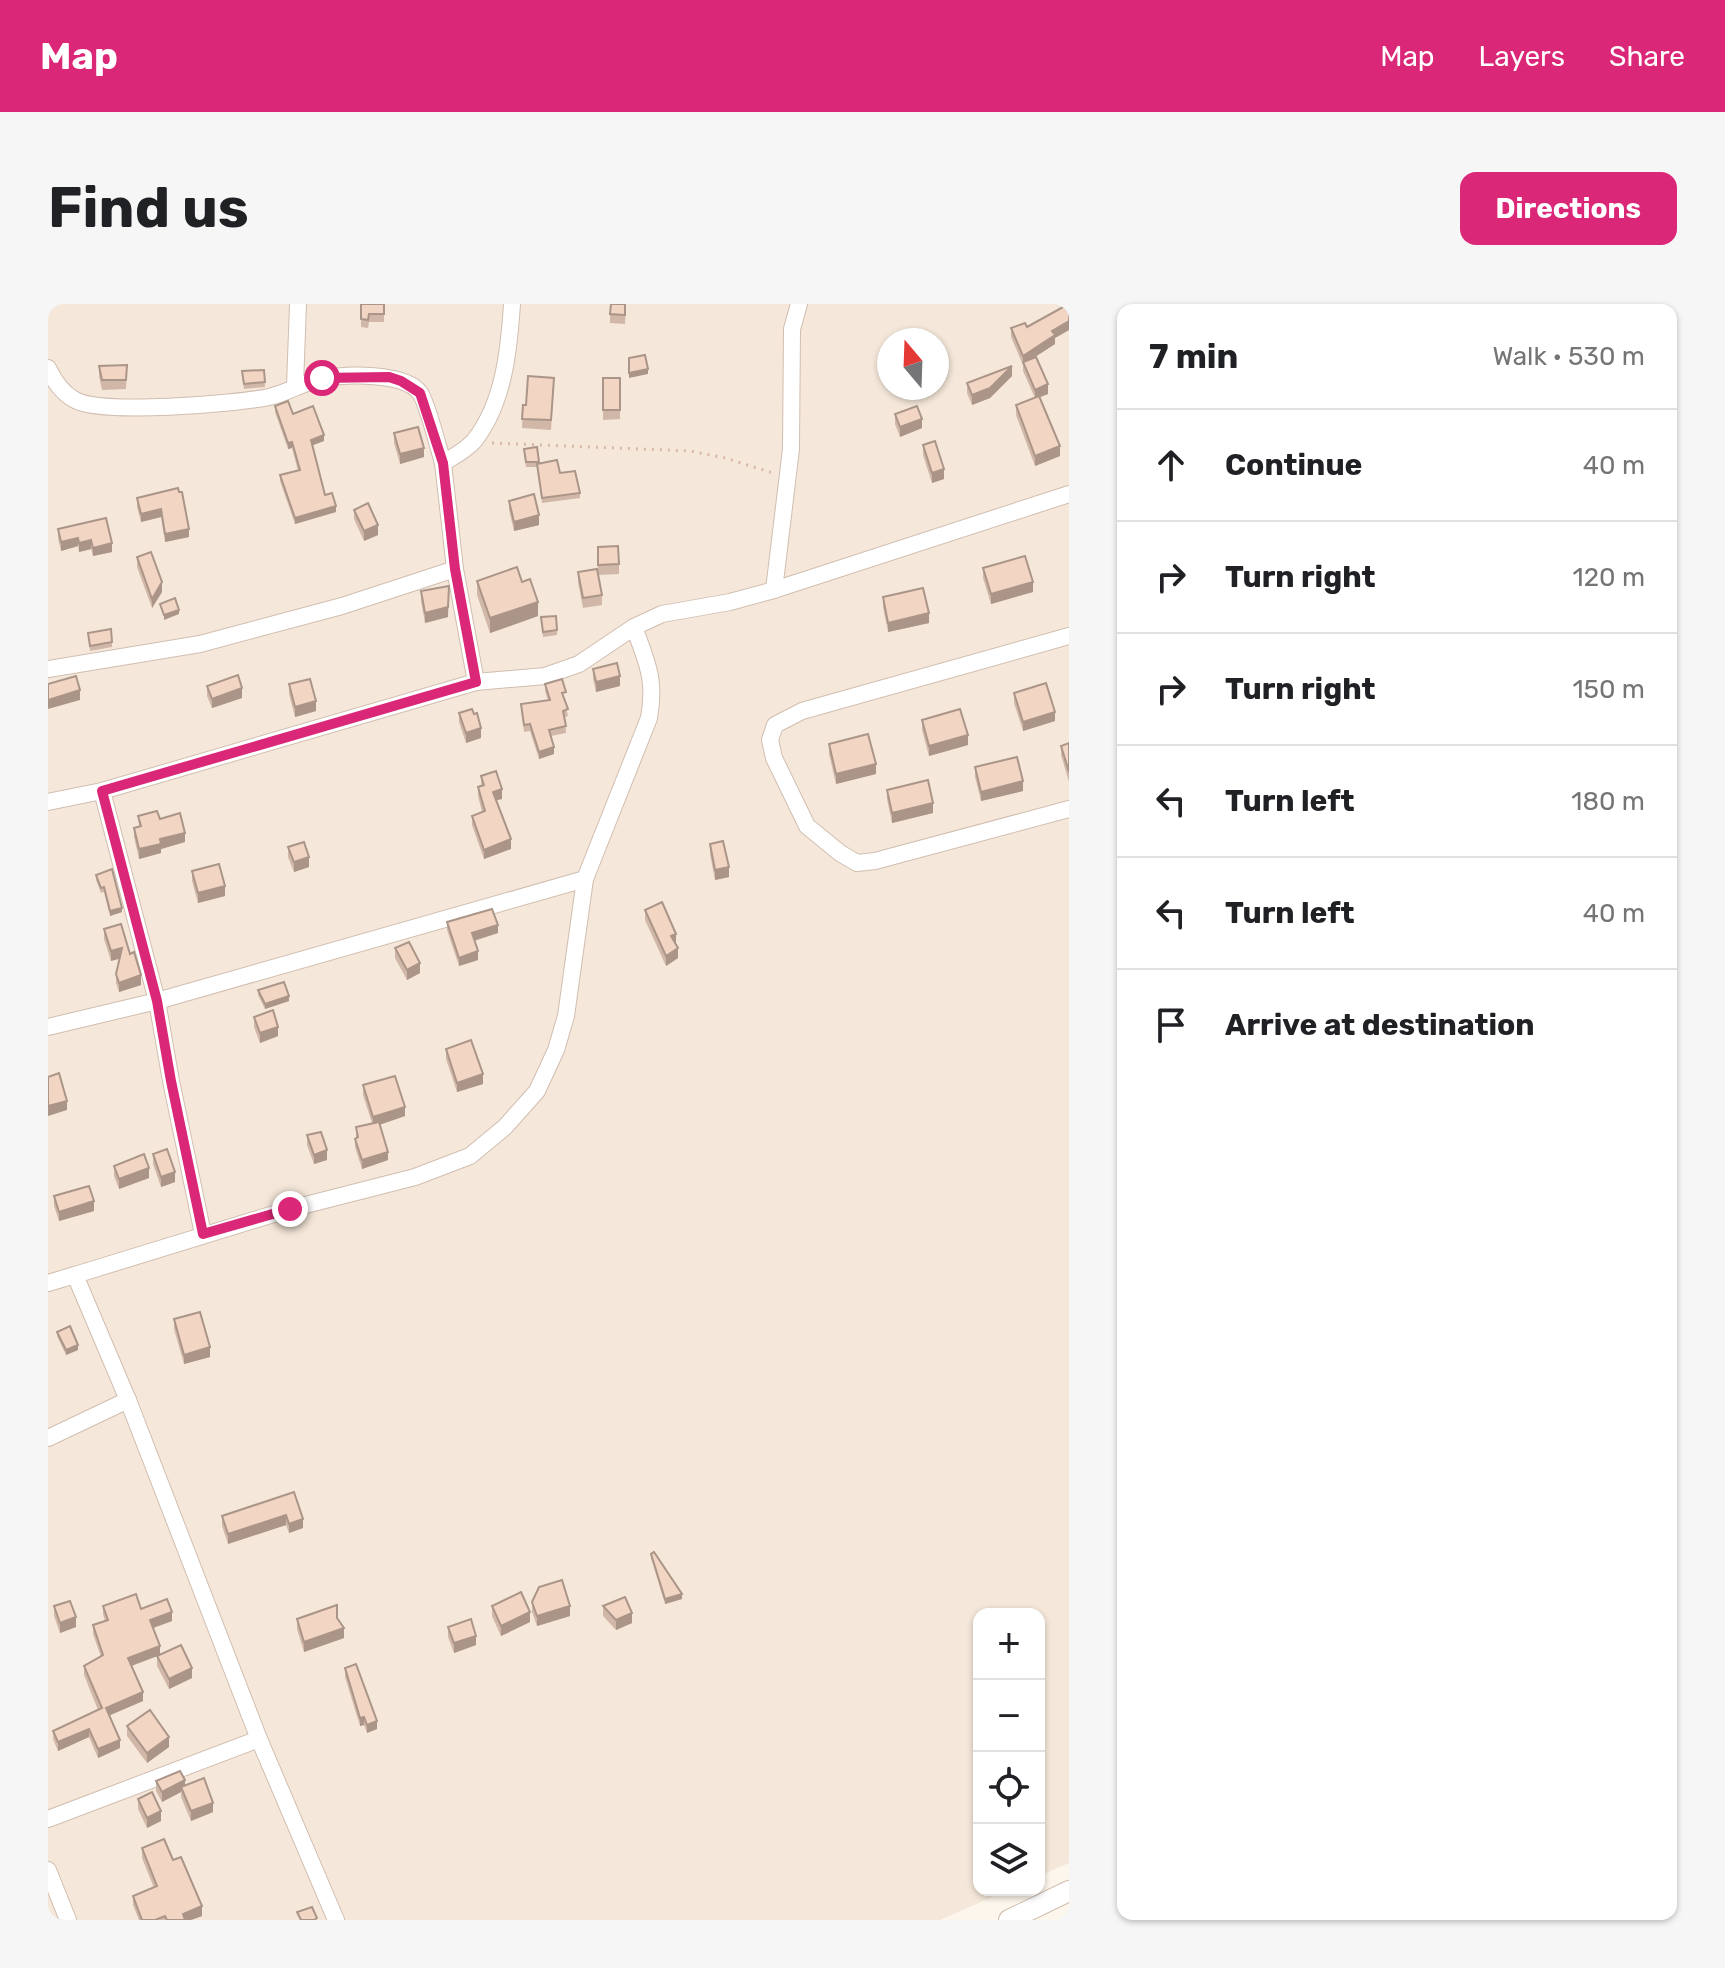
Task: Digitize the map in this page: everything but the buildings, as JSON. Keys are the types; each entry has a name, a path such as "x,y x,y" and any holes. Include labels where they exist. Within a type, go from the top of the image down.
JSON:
{"street":[{"path":"295,386 298,304"},
{"path":"443,463 473,442 493,408 509,345 512,304"},
{"path":"774,590 791,449 792,329 799,304"},
{"path":"48,368 55,383 76,401 105,406 170,407 268,397 322,378 345,377 389,377 420,393 443,463 455,569 476,682"},
{"path":"48,802 102,791 476,682 545,676 579,664 634,627 662,614 730,602 774,590 1069,494"},
{"path":"48,669 200,644 342,606 455,569"},
{"path":"48,1283 203,1234 415,1177 470,1156 505,1127 537,1091 556,1050 566,1016 585,879 649,718 654,692 634,627"},
{"path":"1069,636 802,711 775,725 770,740 774,758 807,826 857,863 875,861 1069,809"},
{"path":"102,791 157,1001 203,1234"},
{"path":"48,1027 157,1001 585,879"},
{"path":"75,1275 128,1400 259,1739 336,1920"},
{"path":"48,1438 128,1400"},
{"path":"48,1819 259,1739"},
{"path":"48,1870 68,1920"},
{"path":"1009,1920 1069,1891"}],"path":[{"path":"473,442 690,451 725,458 788,478"}],"shaded area":[{"path":"48,304 1069,304 1069,1863 1045,1873 1045,1608 973,1608 973,1896 994,1896 940,1920 48,1920"}],"route":[{"path":"290,1209 203,1234 157,1001 102,791 476,682 455,569 443,463 420,393 389,377 322,378"}]}
